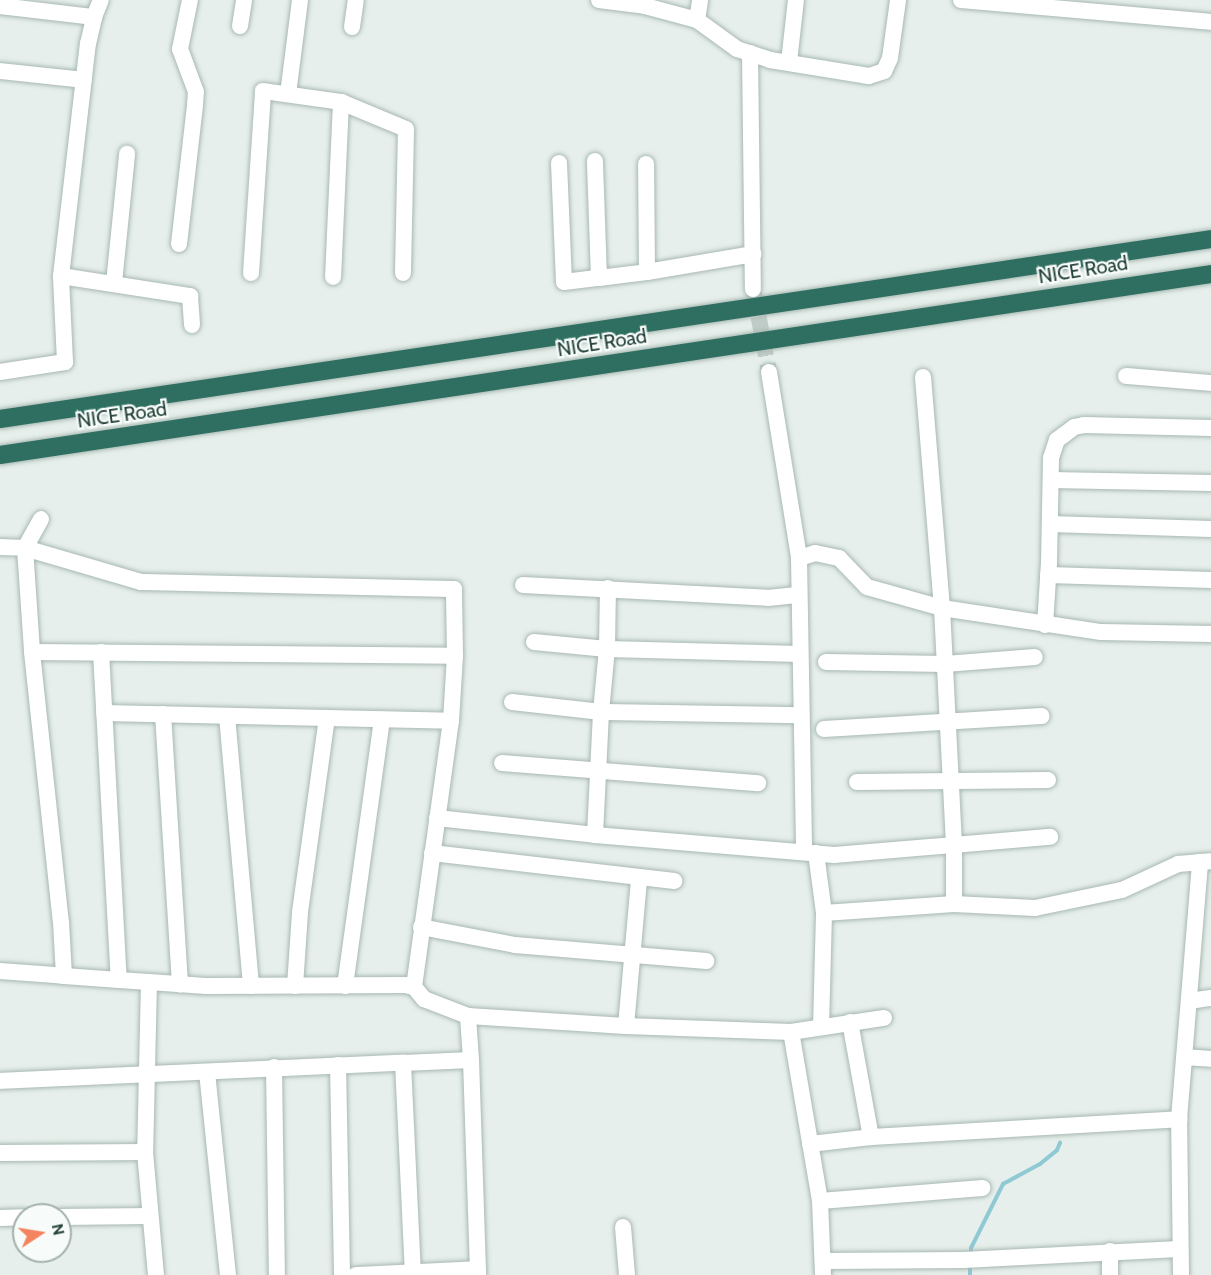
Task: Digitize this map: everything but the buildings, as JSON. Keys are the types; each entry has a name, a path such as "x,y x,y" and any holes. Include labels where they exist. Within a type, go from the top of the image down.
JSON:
{"highway":[{"name":"NICE Road","path":"0,419 1211,239"},
{"name":"NICE Road","path":"0,455 1211,274"}],"street":[{"path":"0,372 65,363 61,276 84,80 94,17 101,0"},
{"path":"179,244 195,105 195,92 180,49 190,0"},
{"path":"240,26 244,0"},
{"path":"288,94 300,0"},
{"path":"352,27 356,0"},
{"path":"600,0 632,2 697,20 737,48 750,53 789,63 868,76 884,71 890,58 898,0"},
{"path":"697,20 700,0"},
{"path":"789,63 796,0"},
{"path":"961,0 1211,22"},
{"path":"0,6 94,17"},
{"path":"750,53 753,289"},
{"path":"0,71 84,80"},
{"path":"251,273 263,91 341,102 406,129 404,273"},
{"path":"333,277 341,102"},
{"path":"114,283 126,154"},
{"path":"595,161 599,278"},
{"path":"559,163 564,282 647,272 753,254"},
{"path":"646,164 647,272"},
{"path":"61,276 190,296 192,325"},
{"path":"769,372 799,558 801,715 810,852 824,913 821,1026"},
{"path":"1126,376 1211,383"},
{"path":"923,377 942,608 954,845 954,904"},
{"path":"1045,625 1051,458 1057,440 1074,427 1084,424 1211,428"},
{"path":"1051,480 1211,483"},
{"path":"41,519 25,548 32,652 61,922 64,976"},
{"path":"1050,524 1211,530"},
{"path":"0,547 25,548 141,582 454,590 455,656 451,721 414,987 424,999 468,1016 626,1026 791,1032 884,1018"},
{"path":"799,558 815,553 839,558 867,587 942,608 1101,632 1211,634"},
{"path":"1048,576 1211,580"},
{"path":"523,585 768,598 800,595"},
{"path":"595,836 601,712 608,648 608,588"},
{"path":"534,642 608,648 800,654"},
{"path":"32,652 455,656"},
{"path":"100,652 119,980"},
{"path":"826,662 945,664 1035,657"},
{"path":"512,702 601,712 801,715"},
{"path":"104,713 451,721"},
{"path":"163,714 180,984"},
{"path":"228,716 251,986"},
{"path":"824,729 1042,716"},
{"path":"295,986 300,912 327,718"},
{"path":"345,986 382,720"},
{"path":"502,763 758,783"},
{"path":"857,782 1048,780"},
{"path":"437,818 595,836 834,855 1050,837"},
{"path":"432,853 639,879 674,880"},
{"path":"824,913 954,904 1035,908 1122,890 1178,864 1206,862 1189,1001 1179,1119 1181,1275"},
{"path":"626,1026 639,879"},
{"path":"421,927 515,945 706,961"},
{"path":"0,971 206,986 414,987"},
{"path":"149,982 145,1152 156,1275"},
{"path":"1189,1001 1211,998"},
{"path":"356,1275 478,1272 468,1016"},
{"path":"850,1022 871,1137"},
{"path":"791,1032 820,1201 823,1268 1179,1249"},
{"path":"1184,1057 1211,1059"},
{"path":"0,1081 146,1072 207,1072 274,1067 471,1060"},
{"path":"403,1063 413,1274"},
{"path":"338,1065 342,1275"},
{"path":"274,1067 277,1275"},
{"path":"207,1072 228,1275"},
{"path":"810,1144 871,1137 1179,1119"},
{"path":"0,1153 145,1152"},
{"path":"820,1201 982,1188"},
{"path":"72,1217 149,1216"},
{"path":"623,1227 627,1275"},
{"path":"1110,1251 1110,1275"}],"waterway":[{"path":"971,1254 971,1248 1003,1184 1040,1164 1057,1150 1060,1143"},
{"path":"970,1264 970,1275"}],"tunnel":[{"path":"754,293 769,372"}]}
